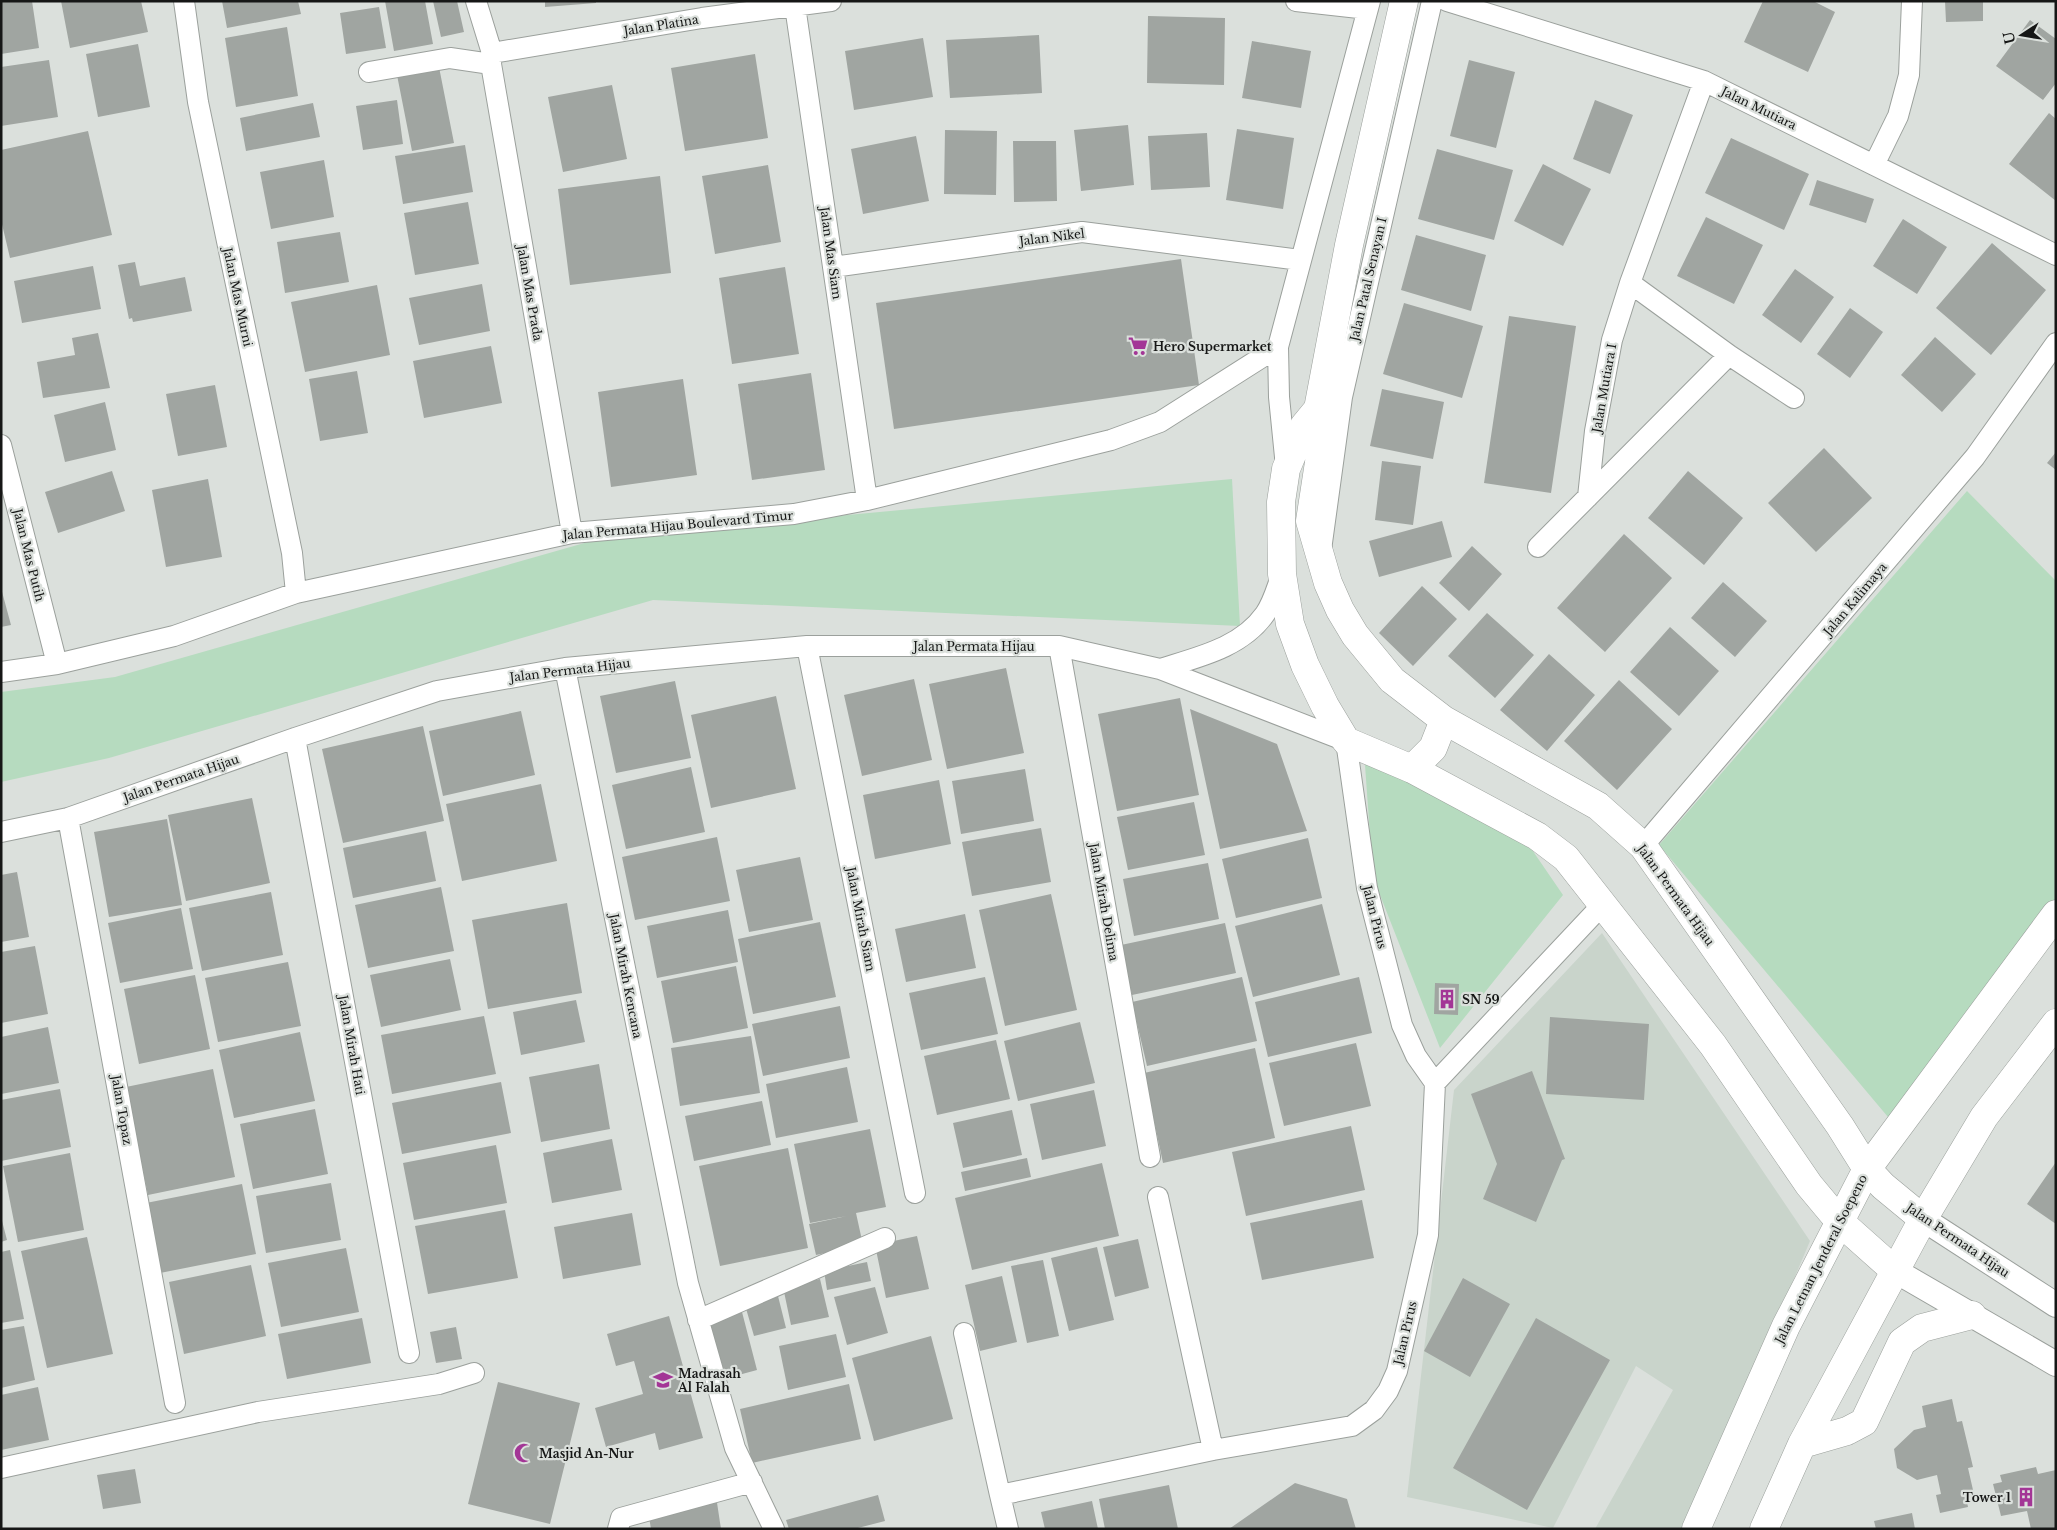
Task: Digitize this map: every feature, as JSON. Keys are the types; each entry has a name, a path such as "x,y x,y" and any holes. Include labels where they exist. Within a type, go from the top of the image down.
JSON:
{"main road":[{"name":"Jalan Patal Senayan I","path":"1323,382 1349,246 1404,1"},
{"name":"Jalan Permata Hijau","path":"1323,382 1318,409 1324,430 1310,521 1320,560 1340,610 1354,635 1392,680 1444,720 1598,806 1643,846 1840,1126 1867,1169 1883,1186 1923,1219"},
{"name":"Jalan Permata Hijau","path":"1318,409 1304,426 1286,469 1281,502 1282,574 1290,624 1305,665 1346,741 1412,769 1537,836 1566,858 1713,1045 1809,1185 1839,1221 1894,1270"},
{"path":"1412,769 1433,748 1444,720"},
{"name":"Jalan Letnan Jenderal Soepeno","path":"1696,1529 1786,1326 1867,1169 2056,914"},
{"path":"1764,1529 1802,1444 1923,1219 1984,1117 2056,1023"},
{"path":"1802,1444 1847,1432 1864,1422 1902,1342 1922,1328 1972,1315"}],"street":[{"name":"Jalan Mas Murni","path":"184,1 198,102 292,553 296,593"},
{"name":"Jalan Mas Prada","path":"476,1 492,58 572,533"},
{"name":"Jalan Platina","path":"369,72 450,58 492,58 701,10 795,6 831,1"},
{"path":"1286,469 1279,397 1278,347 1369,5 1296,1"},
{"name":"Jalan Patal Senayan I","path":"1320,560 1342,397 1432,1"},
{"name":"Jalan Mutiara","path":"1447,1 1704,81 2056,254"},
{"path":"1874,165 1898,116 1909,75 1912,1"},
{"name":"Jalan Mas Siam","path":"795,6 867,500"},
{"name":"Jalan Mutiara I","path":"1588,497 1595,431 1612,340 1630,282 1704,81"},
{"name":"Jalan Nikel","path":"834,268 1082,232 1300,260"},
{"path":"1630,282 1729,355 1794,398"},
{"name":"Jalan Kalimaya","path":"1643,846 1976,457 2056,343"},
{"name":"Jalan Permata Hijau Boulevard Timur","path":"1,672 57,664 204,627 296,593 572,533 794,514 867,500 1111,440 1160,422 1278,347"},
{"path":"1538,546 1729,355"},
{"name":"Jalan Mas Putih","path":"1,445 57,664"},
{"name":"Jalan Permata Hijau","path":"1160,668 1219,650 1248,633 1266,613 1282,574"},
{"name":"Jalan Permata Hijau","path":"1,832 68,818 295,738 437,691 565,668 808,646 1059,646 1160,668 1346,741"},
{"name":"Jalan Mirah Siam","path":"808,646 916,1193"},
{"name":"Jalan Mirah Delima","path":"1059,646 1150,1158"},
{"name":"Jalan Mirah Kencana","path":"565,668 688,1284 735,1448 774,1529"},
{"name":"Jalan Mirah Hati","path":"295,738 409,1353"},
{"name":"Jalan Pirus","path":"1000,1495 1213,1450 1352,1426 1374,1410 1388,1390 1397,1371 1428,1235 1435,1083 1416,1056 1402,1025 1367,888 1346,741"},
{"name":"Jalan Topaz","path":"68,818 175,1403"},
{"path":"1435,1083 1603,904"},
{"path":"1158,1197 1213,1450"},
{"name":"Jalan Permata Hijau","path":"1923,1219 2056,1305"},
{"path":"698,1320 885,1238"},
{"name":"Jalan Permata Hijau","path":"1894,1270 2056,1364"},
{"path":"964,1332 1008,1529"},
{"path":"1,1468 258,1412 439,1384 474,1373"},
{"path":"618,1529 621,1518 752,1482"}],"shaded area":[{"path":"1602,933 1810,1241 1688,1529 1595,1529 1673,1390 1636,1366 1553,1528 1407,1497 1454,1090"}],"green space":[{"path":"1232,479 1240,626 653,600 109,758 1,782 1,692 115,677 602,538"},
{"path":"1967,491 2056,581 2056,902 1888,1117 1659,845"},
{"path":"1364,751 1526,841 1563,895 1440,1048 1373,877"}],"building":[{"path":"32,1 39,48 1,54 1,2"},
{"path":"61,1 141,1 148,32 70,48"},
{"path":"222,1 298,1 301,14 227,28"},
{"path":"385,1 425,1 433,44 394,51"},
{"path":"433,1 457,1 464,32 441,37"},
{"path":"545,1 596,1 596,3 545,7"},
{"path":"1763,1 1813,1 1835,12 1808,72 1744,42"},
{"path":"1945,1 1983,1 1983,21 1946,22"},
{"path":"379,7 386,48 346,54 340,13"},
{"path":"1148,16 1225,18 1224,85 1147,83"},
{"path":"2030,20 2056,39 2056,83 2043,100 1996,66"},
{"path":"287,27 298,96 236,107 225,38"},
{"path":"1039,35 1042,93 950,98 946,40"},
{"path":"923,38 933,97 854,110 845,51"},
{"path":"1252,41 1311,51 1301,108 1242,98"},
{"path":"138,44 150,107 98,117 86,54"},
{"path":"755,54 768,138 685,151 671,68"},
{"path":"49,60 58,117 1,126 1,67"},
{"path":"1469,60 1515,72 1496,148 1450,136"},
{"path":"439,67 454,143 412,151 397,75"},
{"path":"612,85 627,159 563,172 548,97"},
{"path":"397,100 403,144 363,150 356,106"},
{"path":"1595,100 1633,115 1610,174 1573,159"},
{"path":"313,103 320,137 246,151 240,118"},
{"path":"2049,113 2056,119 2056,201 2009,164"},
{"path":"1128,125 1134,185 1081,191 1074,130"},
{"path":"1237,129 1294,138 1283,209 1226,200"},
{"path":"945,130 997,131 996,195 944,194"},
{"path":"88,131 112,235 10,258 1,220 1,150"},
{"path":"1207,133 1210,187 1151,190 1148,136"},
{"path":"916,136 929,201 863,214 851,149"},
{"path":"1731,138 1809,174 1784,230 1705,193"},
{"path":"1013,141 1056,141 1057,201 1014,202"},
{"path":"465,145 473,192 403,204 395,156"},
{"path":"1437,149 1513,170 1494,240 1418,219"},
{"path":"324,160 334,217 271,229 260,172"},
{"path":"1543,164 1591,189 1563,246 1514,221"},
{"path":"768,165 781,242 715,254 702,176"},
{"path":"660,176 671,273 570,285 558,189"},
{"path":"1817,180 1874,199 1866,223 1809,205"},
{"path":"468,202 479,264 415,275 404,213"},
{"path":"1706,217 1763,245 1734,304 1677,276"},
{"path":"1903,219 1947,247 1917,294 1873,266"},
{"path":"340,232 349,282 285,293 277,242"},
{"path":"1416,235 1486,255 1471,311 1401,290"},
{"path":"1992,243 2046,290 1991,355 1936,308"},
{"path":"1181,259 1199,385 894,429 876,303"},
{"path":"135,262 140,286 185,277 192,311 133,322 132,318 129,319 118,265"},
{"path":"93,266 101,309 22,323 14,281"},
{"path":"785,267 799,354 732,364 719,278"},
{"path":"1795,269 1834,297 1801,343 1762,315"},
{"path":"482,284 490,331 419,345 409,298"},
{"path":"377,285 390,355 305,372 291,302"},
{"path":"1404,303 1483,326 1462,398 1383,374"},
{"path":"1850,308 1883,332 1850,378 1817,354"},
{"path":"1509,316 1576,326 1551,493 1484,483"},
{"path":"98,333 110,388 43,398 37,362 75,355 72,338"},
{"path":"1935,337 1976,374 1942,412 1901,375"},
{"path":"491,346 502,403 424,418 413,361"},
{"path":"357,371 368,433 320,441 309,379"},
{"path":"811,373 825,470 752,480 738,384"},
{"path":"683,379 697,475 611,487 598,392"},
{"path":"215,385 227,447 178,456 166,394"},
{"path":"1382,389 1444,402 1433,459 1370,446"},
{"path":"105,402 116,450 65,462 54,415"},
{"path":"1824,448 1872,498 1816,552 1768,503"},
{"path":"2056,452 2056,470 2047,463"},
{"path":"1382,461 1421,466 1413,525 1375,520"},
{"path":"112,471 125,511 58,533 45,492"},
{"path":"1688,471 1743,518 1704,565 1648,518"},
{"path":"208,479 222,557 166,567 152,490"},
{"path":"1442,521 1452,557 1379,577 1369,541"},
{"path":"1624,534 1672,578 1605,652 1557,608"},
{"path":"1472,546 1502,574 1469,611 1439,583"},
{"path":"1723,582 1767,621 1735,657 1691,618"},
{"path":"1422,586 1457,619 1413,666 1379,633"},
{"path":"1,588 11,625 1,627"},
{"path":"1487,613 1534,655 1495,698 1448,656"},
{"path":"1670,627 1719,671 1679,716 1630,672"},
{"path":"1549,654 1595,695 1547,751 1500,710"},
{"path":"1006,668 1024,753 947,769 929,684"},
{"path":"914,679 932,760 862,776 844,695"},
{"path":"1619,680 1672,729 1617,790 1564,741"},
{"path":"675,681 691,758 616,773 600,696"},
{"path":"776,696 796,789 711,808 691,715"},
{"path":"1180,698 1199,795 1117,811 1098,714"},
{"path":"1190,709 1277,744 1307,831 1220,849"},
{"path":"521,711 535,775 443,796 429,731"},
{"path":"423,726 444,821 343,843 322,749"},
{"path":"691,767 705,832 626,849 612,785"},
{"path":"1025,769 1034,821 961,834 952,781"},
{"path":"939,780 951,844 875,859 863,795"},
{"path":"541,784 557,861 462,881 446,804"},
{"path":"252,798 270,883 186,901 168,815"},
{"path":"1194,802 1205,855 1128,870 1117,817"},
{"path":"167,819 182,905 109,917 94,832"},
{"path":"1041,828 1051,882 972,896 962,842"},
{"path":"426,831 436,881 353,898 343,848"},
{"path":"717,837 730,901 635,920 622,857"},
{"path":"1308,838 1322,898 1236,918 1222,859"},
{"path":"800,857 813,920 749,932 736,870"},
{"path":"1208,863 1219,919 1134,936 1123,879"},
{"path":"17,872 29,937 1,942 1,875"},
{"path":"441,887 454,951 368,968 355,905"},
{"path":"271,892 283,955 202,971 189,908"},
{"path":"1051,894 1077,1010 1005,1026 979,910"},
{"path":"567,903 582,993 488,1009 472,920"},
{"path":"1322,904 1340,975 1253,997 1235,926"},
{"path":"181,908 193,969 120,983 108,923"},
{"path":"728,910 738,962 657,978 647,926"},
{"path":"965,914 976,968 906,982 895,929"},
{"path":"820,922 836,997 753,1014 738,939"},
{"path":"1225,923 1236,973 1132,995 1121,945"},
{"path":"35,946 48,1014 1,1023 1,952"},
{"path":"450,959 461,1010 381,1027 370,975"},
{"path":"288,962 301,1026 218,1042 205,978"},
{"path":"736,966 748,1028 673,1043 661,981"},
{"path":"195,975 210,1049 139,1064 124,989"},
{"path":"985,977 998,1034 921,1050 909,993"},
{"path":"1242,977 1257,1041 1147,1066 1132,1002"},
{"path":"1359,977 1372,1033 1268,1057 1255,1002"},
{"name":"SN 59","path":"1435,983 1459,984 1458,1015 1434,1014"},
{"path":"576,1000 585,1042 521,1055 513,1012"},
{"path":"840,1006 850,1058 763,1076 752,1024"},
{"path":"484,1016 496,1074 392,1094 381,1035"},
{"path":"1550,1017 1649,1024 1644,1100 1546,1094"},
{"path":"1080,1022 1095,1083 1018,1101 1004,1041"},
{"path":"48,1027 59,1083 1,1094 1,1037"},
{"path":"300,1032 315,1101 234,1118 219,1050"},
{"path":"751,1036 760,1093 680,1106 671,1048"},
{"path":"996,1040 1010,1099 937,1115 924,1056"},
{"path":"1356,1043 1371,1106 1284,1126 1269,1063"},
{"path":"1255,1048 1275,1138 1163,1163 1144,1073"},
{"path":"599,1064 610,1129 541,1142 529,1077"},
{"path":"847,1067 858,1122 776,1138 766,1084"},
{"path":"213,1069 235,1177 148,1195 126,1087"},
{"path":"1532,1071 1565,1159 1562,1160 1536,1222 1483,1199 1497,1164 1471,1094"},
{"path":"501,1082 511,1133 402,1154 392,1103"},
{"path":"60,1089 71,1147 1,1161 1,1100"},
{"path":"1094,1090 1106,1146 1042,1160 1030,1104"},
{"path":"762,1101 771,1145 694,1161 685,1116"},
{"path":"315,1109 328,1174 253,1189 240,1124"},
{"path":"1012,1110 1022,1155 963,1168 953,1123"},
{"path":"1351,1126 1365,1190 1246,1216 1232,1152"},
{"path":"870,1129 886,1207 856,1213 863,1245 816,1255 809,1224 847,1216 810,1223 794,1144"},
{"path":"612,1139 622,1190 552,1203 543,1153"},
{"path":"496,1145 507,1203 414,1220 403,1163"},
{"path":"788,1148 808,1248 720,1266 699,1166"},
{"path":"70,1153 84,1230 18,1242 3,1166"},
{"path":"1027,1158 1031,1177 965,1191 961,1172"},
{"path":"2056,1162 2056,1224 2027,1204"},
{"path":"1102,1163 1119,1236 972,1270 955,1198"},
{"path":"331,1183 341,1240 266,1253 256,1196"},
{"path":"242,1184 256,1254 160,1273 146,1203"},
{"path":"1362,1200 1374,1258 1262,1280 1250,1223"},
{"path":"505,1210 518,1278 428,1294 415,1226"},
{"path":"632,1213 641,1265 563,1279 554,1227"},
{"path":"1,1217 7,1240 1,1242"},
{"path":"917,1236 929,1289 886,1298 875,1245"},
{"path":"87,1237 113,1354 47,1368 21,1251"},
{"path":"1138,1239 1149,1288 1115,1297 1103,1247"},
{"path":"1097,1247 1114,1320 1069,1331 1051,1258"},
{"path":"346,1248 359,1312 281,1327 268,1263"},
{"path":"10,1250 24,1319 1,1323 1,1252"},
{"path":"1043,1260 1059,1336 1027,1343 1011,1266"},
{"path":"867,1262 871,1281 827,1290 824,1271"},
{"path":"251,1265 266,1336 184,1354 169,1282"},
{"path":"1002,1276 1017,1342 980,1351 965,1285"},
{"path":"1463,1278 1510,1304 1470,1377 1424,1351"},
{"path":"820,1279 829,1317 791,1325 783,1287"},
{"path":"875,1287 888,1333 847,1345 834,1297"},
{"path":"778,1296 786,1328 754,1336 745,1305"},
{"path":"742,1312 757,1370 720,1380 704,1322"},
{"name":"Madrasah Al Falah","path":"669,1316 703,1438 659,1450 655,1433 606,1447 595,1408 643,1394 634,1361 616,1366 607,1334"},
{"path":"362,1318 371,1363 287,1379 278,1334"},
{"path":"1536,1318 1610,1360 1527,1510 1453,1468"},
{"path":"24,1326 35,1380 1,1388 1,1330"},
{"path":"456,1327 462,1359 436,1363 430,1332"},
{"path":"836,1334 846,1377 788,1390 779,1346"},
{"path":"931,1336 953,1419 874,1441 852,1358"},
{"name":"Masjid An-Nur","path":"498,1382 580,1403 550,1524 468,1504"},
{"path":"849,1384 861,1439 752,1463 740,1409"},
{"path":"38,1387 49,1440 1,1450 1,1395"},
{"path":"1952,1399 1957,1422 1962,1421 1973,1467 1968,1468 1973,1490 1965,1492 1968,1507 1940,1513 1936,1495 1941,1494 1937,1475 1917,1480 1897,1468 1894,1449 1914,1430 1926,1427 1922,1406"},
{"name":"Tower 1","path":"2036,1467 2038,1474 2056,1470 2056,1529 2031,1529 2027,1511 2001,1516 1993,1484 2002,1482 2000,1475"},
{"path":"135,1469 141,1503 103,1509 97,1475"},
{"path":"1295,1483 1347,1499 1356,1529 1229,1529"},
{"path":"1169,1485 1178,1529 1105,1529 1099,1499"},
{"path":"878,1495 885,1521 854,1529 789,1529 786,1520"},
{"path":"716,1496 721,1529 651,1529 649,1517"},
{"path":"1092,1501 1098,1529 1045,1529 1041,1512"},
{"path":"1912,1513 1915,1529 1876,1529 1874,1521"}],"place":[{"name":"Hero Supermarket","path":"1138,346"},
{"name":"SN 59","path":"1447,999"},
{"name":"Madrasah Al Falah","path":"663,1380"},
{"name":"Masjid An-Nur","path":"524,1453"},
{"name":"Tower 1","path":"2026,1497"}]}
